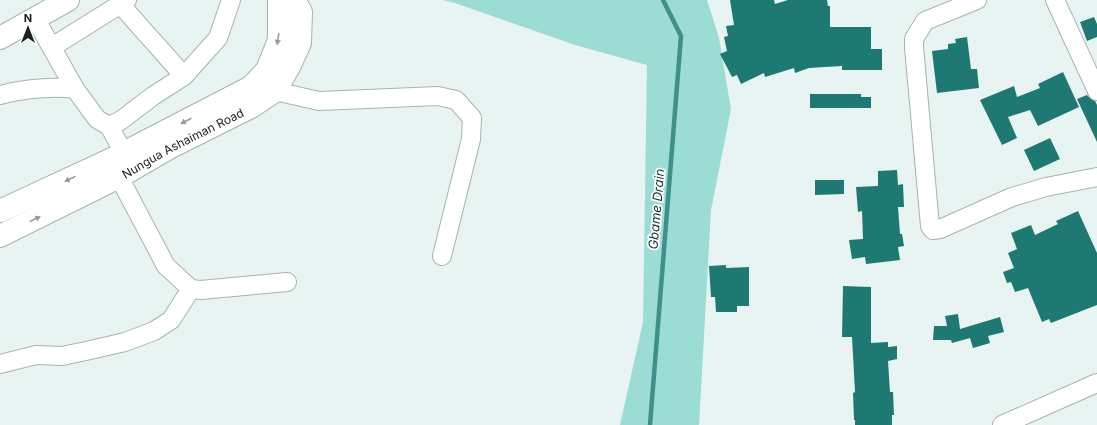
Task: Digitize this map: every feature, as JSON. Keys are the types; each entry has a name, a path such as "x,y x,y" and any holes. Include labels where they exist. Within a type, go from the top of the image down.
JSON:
{"main road":[{"path":"0,38 68,0"},
{"name":"Nungua Ashaiman Road","path":"0,236 118,163 251,87 267,70 279,40 279,0"},
{"name":"Nungua Ashaiman Road","path":"0,211 118,163 169,148 251,107 275,91 300,44 301,12 294,0"}],"street":[{"path":"109,126 120,121 153,96 184,76 218,38 231,0"},
{"path":"977,0 925,21 914,39 930,226 933,230 940,229 1012,197 1046,187 1097,177"},
{"path":"1055,0 1097,91"},
{"path":"52,47 124,2 184,76"},
{"path":"35,18 75,89 97,119 109,126 118,163 166,266 191,289 202,290 287,282"},
{"path":"0,95 19,91 59,87 75,89"},
{"path":"275,91 319,101 438,96 456,100 472,118 471,139 442,256"},
{"path":"0,364 36,355 62,356 86,351 125,342 154,331 171,320 191,289"},
{"path":"1002,425 1097,383"}],"shaded area":[{"path":"443,0 707,0 719,38 731,109 711,210 699,425 620,425 643,322 647,65 575,45"}],"building":[{"path":"730,0 774,0 775,4 788,0 827,0 828,6 830,6 830,27 871,27 871,49 882,49 882,70 842,70 842,66 809,68 795,73 794,68 765,77 764,73 741,84 737,75 732,77 720,54 727,51 724,37 728,36 726,26 734,25"},
{"path":"1094,17 1097,24 1097,37 1087,41 1080,22"},
{"path":"967,37 971,69 977,69 979,88 937,93 932,51 948,49 948,44 956,43 955,39"},
{"path":"1063,72 1079,107 1038,126 1030,110 1008,117 1017,138 1002,145 980,100 1014,86 1017,97 1040,88 1038,84"},
{"path":"810,94 861,94 861,97 871,97 871,108 810,108"},
{"path":"1087,95 1095,101 1097,105 1097,142 1077,99"},
{"path":"1050,138 1060,159 1034,171 1024,150"},
{"path":"897,170 898,185 903,184 904,207 898,207 900,234 902,234 904,246 898,247 900,260 866,264 865,257 852,259 849,240 863,239 862,211 858,212 856,187 878,186 878,171"},
{"path":"815,180 844,180 844,194 815,195"},
{"path":"1078,211 1097,253 1097,305 1051,323 1049,319 1042,322 1028,288 1015,292 1011,282 1007,283 1003,272 1014,268 1008,253 1017,249 1011,233 1031,225 1035,235 1058,224 1056,221"},
{"path":"726,265 726,268 749,267 749,306 737,306 737,312 716,312 715,297 711,297 709,266"},
{"path":"843,286 871,287 871,343 888,342 888,347 897,346 897,359 888,361 890,392 893,392 894,415 892,415 892,425 855,425 852,337 842,337"},
{"path":"958,314 960,329 1000,317 1004,332 988,336 990,343 973,348 970,338 952,343 951,340 933,340 934,326 947,326 945,316"}],"waterway":[{"name":"Gbame Drain","path":"650,425 681,36 663,0"}]}
